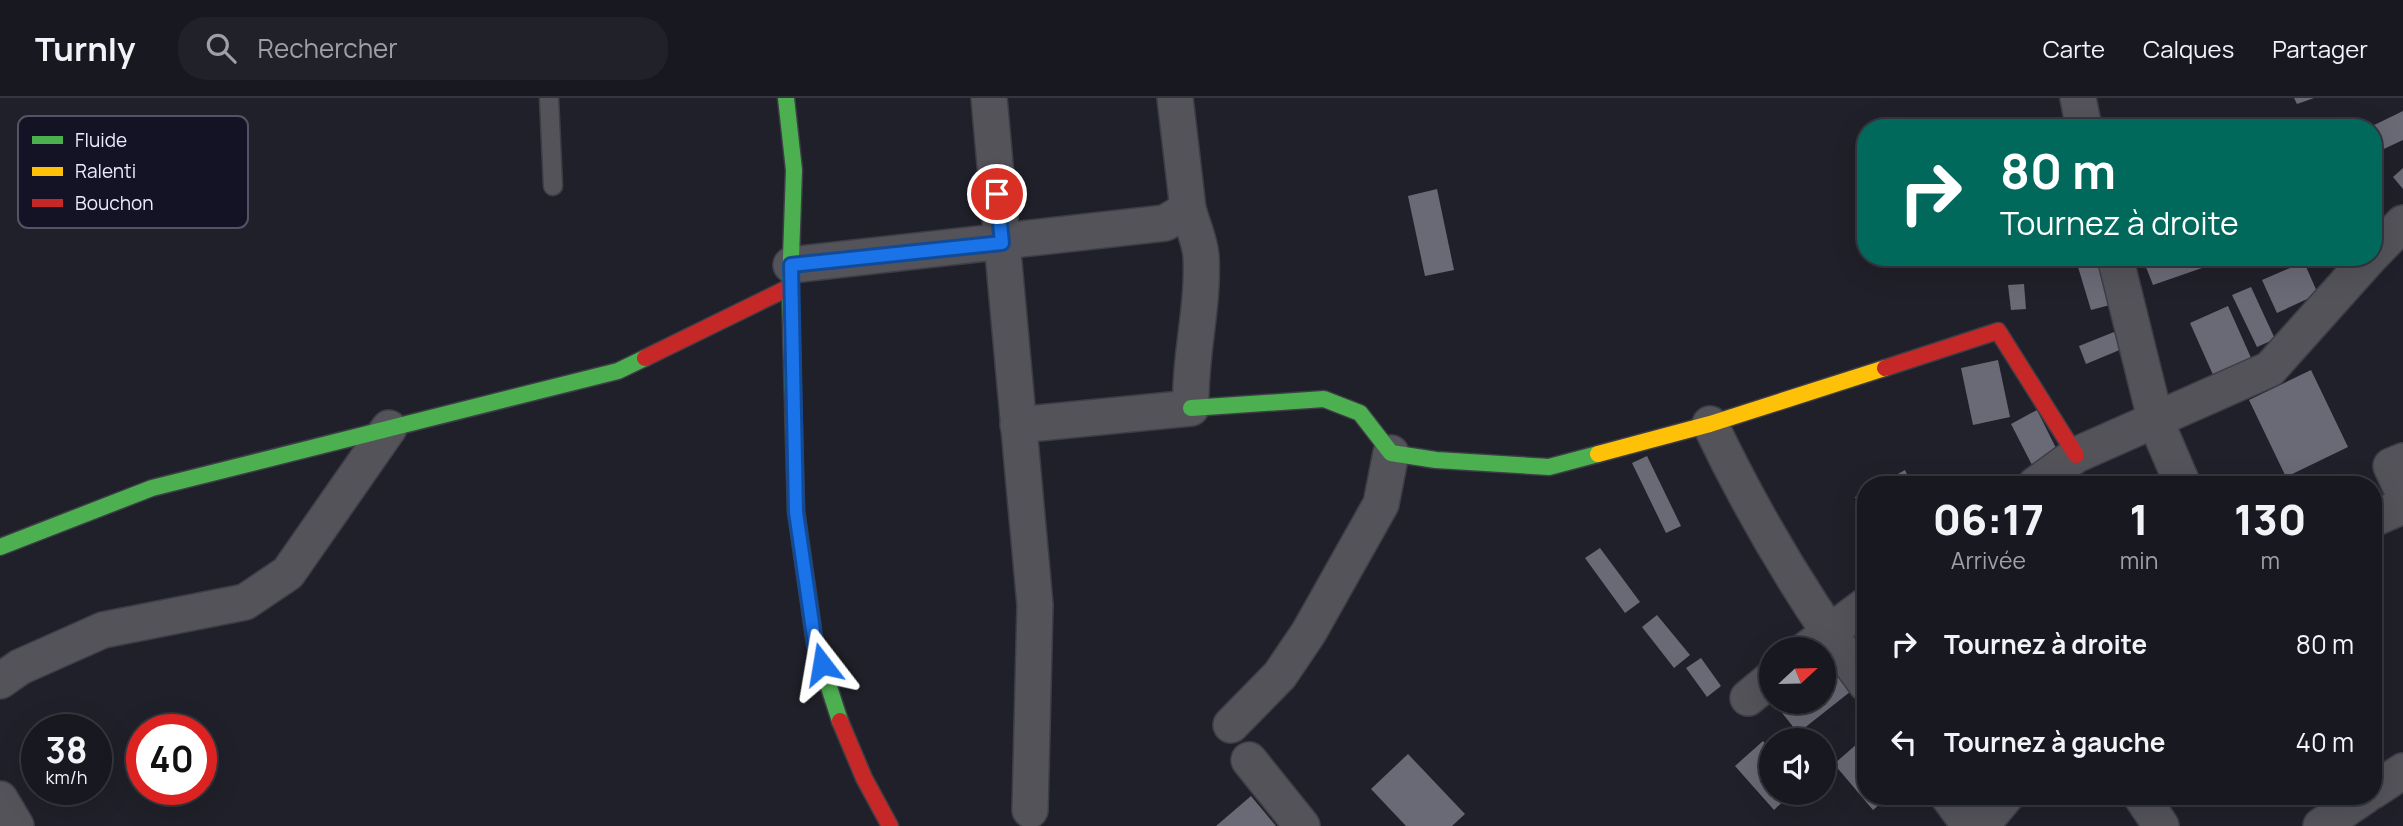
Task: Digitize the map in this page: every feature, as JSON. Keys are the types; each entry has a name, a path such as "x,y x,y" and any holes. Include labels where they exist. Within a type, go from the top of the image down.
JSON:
{"street":[{"path":"786,98 794,170 791,276 796,512 815,644 841,725 864,778 890,826"},
{"path":"989,98 1035,605 1030,810"},
{"path":"1175,98 1188,209 1201,254 1198,331 1190,379 1191,408"},
{"path":"2078,98 2082,119"},
{"path":"0,547 152,488 618,372 791,276 1002,243 1165,223 1188,209"},
{"path":"2382,244 2403,223"},
{"path":"2117,266 2156,422 2179,476"},
{"path":"2047,476 2076,455 2156,422 2270,369 2361,266"},
{"path":"1018,425 1191,408 1324,399 1360,413 1391,453 1436,460 1549,467 1710,424 1998,331 2076,455"},
{"path":"1710,424 1815,637"},
{"path":"0,681 20,667 103,630 245,602 288,573 388,428"},
{"path":"1231,725 1280,675 1308,632 1381,504 1391,453"},
{"path":"2403,461 2391,466 2403,492"},
{"path":"2382,515 2403,506"},
{"path":"1822,637 1857,612"},
{"path":"1836,658 1857,676"},
{"path":"1249,760 1302,826"},
{"path":"2382,785 2403,771"},
{"path":"0,799 16,826"},
{"path":"1955,805 1970,826"},
{"path":"1981,826 1998,805"},
{"path":"2147,805 2161,826"},
{"path":"2321,826 2352,805"}],"lane":[{"path":"549,98 553,187"}],"building":[{"path":"2294,98 2314,98 2297,104"},
{"path":"2403,111 2403,140 2382,150 2382,121"},
{"path":"2403,168 2403,189 2393,177"},
{"path":"1437,189 1454,270 1425,276 1408,196"},
{"path":"2078,266 2099,266 2110,305 2091,310"},
{"path":"2146,266 2201,266 2202,268 2153,285"},
{"path":"2295,266 2306,266 2318,294 2277,313 2262,280"},
{"path":"2024,284 2026,309 2011,310 2008,285"},
{"path":"2251,287 2275,339 2257,347 2232,295"},
{"path":"2228,306 2256,369 2218,386 2190,323"},
{"path":"2114,332 2122,349 2086,364 2079,346"},
{"path":"1998,360 2010,417 1973,425 1961,368"},
{"path":"2311,370 2348,447 2286,476 2249,400"},
{"path":"2037,410 2058,452 2032,465 2011,424"},
{"path":"1647,456 1681,526 1666,533 1632,463"},
{"path":"1905,470 1908,476 1894,476"},
{"path":"1600,548 1640,602 1625,613 1585,558"},
{"path":"1657,615 1690,655 1674,668 1642,627"},
{"path":"1701,658 1721,686 1707,697 1686,668"},
{"path":"1836,663 1855,688 1836,703"},
{"path":"1783,714 1822,714 1804,728 1794,728"},
{"path":"1857,744 1857,791 1836,766 1836,762"},
{"path":"1759,745 1759,793 1735,766"},
{"path":"1408,754 1465,814 1452,826 1406,826 1371,789"},
{"path":"1251,796 1276,826 1216,826"}],"traffic: fast":[{"path":"786,98 794,170 790,287 796,511 815,644 840,721"},
{"path":"0,547 152,488 618,371 645,358"},
{"path":"1191,408 1324,399 1360,413 1391,453 1436,460 1549,467 1598,454"}],"traffic: slow":[{"path":"1598,454 1710,424 1885,368"}],"traffic: jam":[{"path":"645,358 790,287"},
{"path":"1885,368 1998,331 2076,455"},
{"path":"840,721 864,778 890,826"}],"route":[{"path":"822,664 815,644 796,512 791,265 1002,243 997,194"}]}
